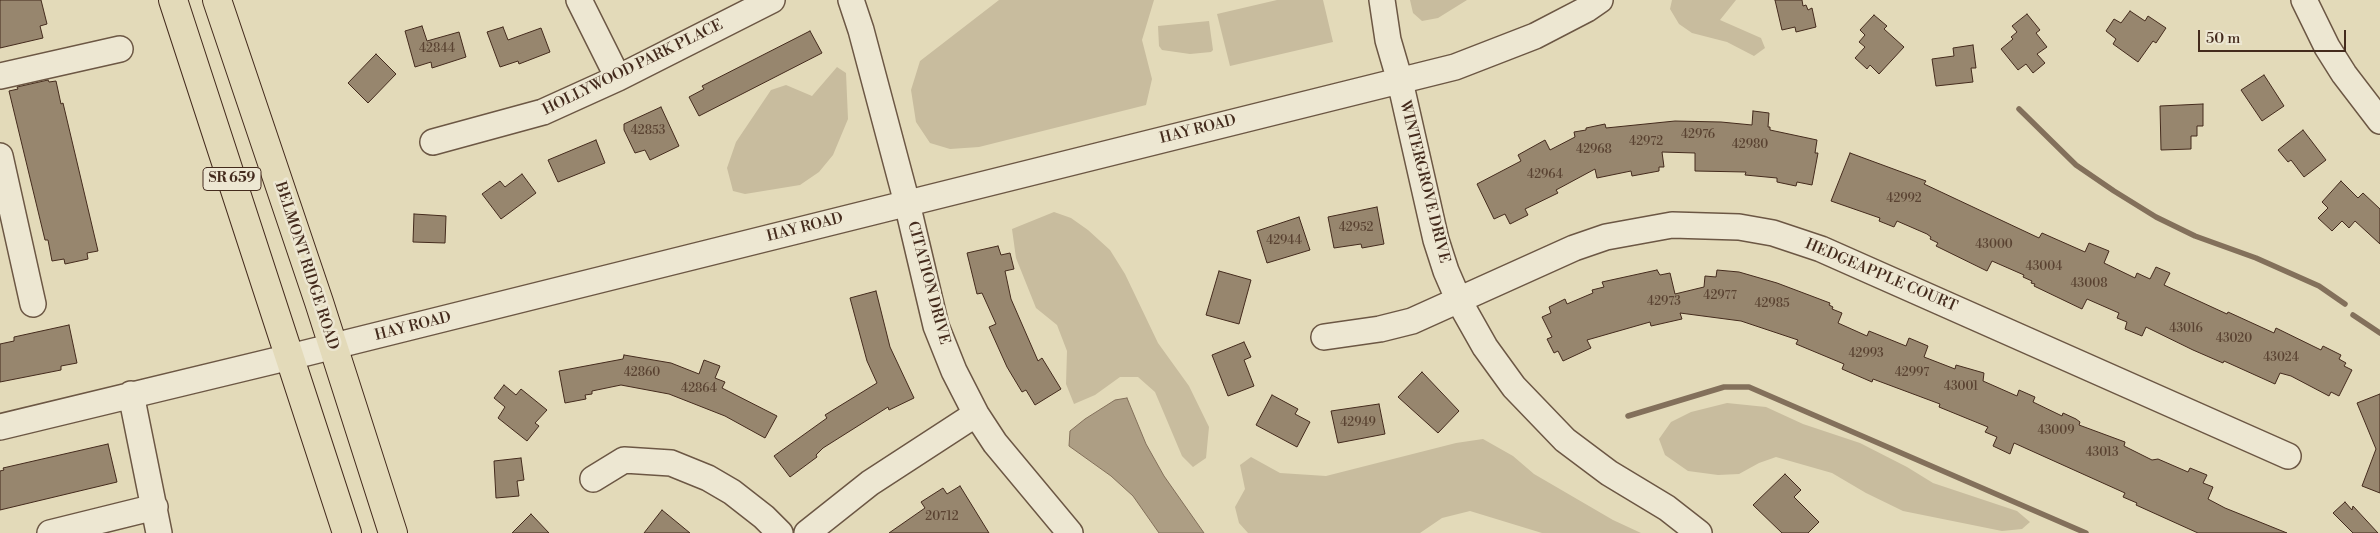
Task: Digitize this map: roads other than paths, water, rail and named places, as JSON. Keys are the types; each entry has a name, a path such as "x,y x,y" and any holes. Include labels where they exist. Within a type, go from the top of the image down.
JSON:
{"main road":[{"name":"SR 659","path":"173,0 347,533"},
{"name":"BELMONT RIDGE ROAD","path":"217,0 333,346 393,533"}],"street":[{"path":"579,0 618,78"},
{"name":"HOLLYWOOD PARK PLACE","path":"433,142 543,112 618,78 772,0"},
{"name":"CITATION DRIVE","path":"850,0 861,30 907,203 936,326 954,371 976,414 1015,469 1070,533"},
{"name":"WINTERGROVE DRIVE","path":"1382,0 1388,40 1400,81 1436,240 1446,271 1459,301 1485,347 1514,387 1542,419 1565,440 1610,473 1667,508 1699,533"},
{"name":"HAY ROAD","path":"0,427 290,357 1455,67 1526,39 1587,9 1600,0"},
{"path":"2304,0 2327,47 2344,74 2380,121"},
{"path":"0,76 120,49"},
{"path":"0,156 33,304"},
{"name":"HEDGEAPPLE COURT","path":"1324,338 1380,329 1412,321 1574,248 1638,229 1706,224 1764,232 1821,249 2288,456"},
{"path":"131,394 160,533"},
{"path":"806,533 870,483 976,414"},
{"path":"593,479 624,460 671,463 708,478 732,492 764,516 780,533"},
{"path":"50,533 155,508"}],"waterway":[{"path":"2019,109 2076,165 2156,217 2195,236 2256,258 2319,286 2345,304"},
{"path":"2353,315 2380,333"},
{"path":"1628,416 1724,387 1749,387 2086,533"}]}
